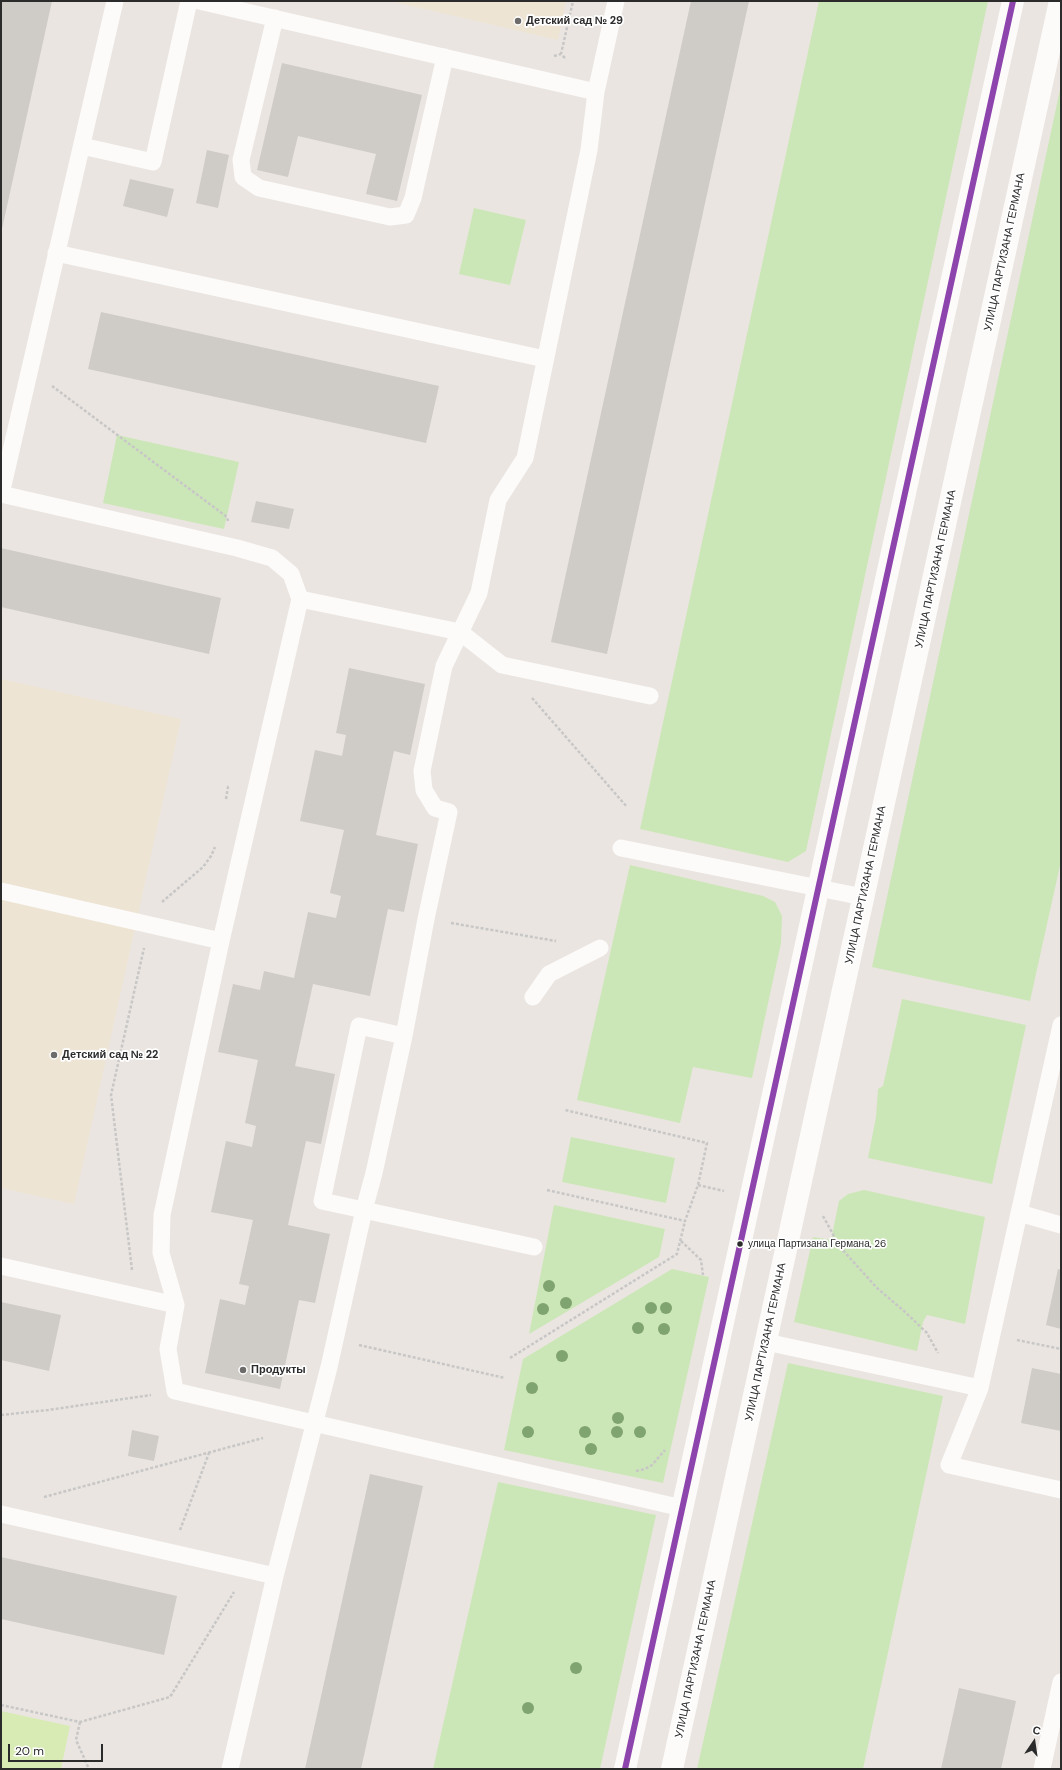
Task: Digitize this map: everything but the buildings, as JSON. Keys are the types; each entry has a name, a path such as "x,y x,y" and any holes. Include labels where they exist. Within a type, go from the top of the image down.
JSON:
{"main road":[{"path":"625,1769 1013,1"},
{"name":"УЛИЦА ПАРТИЗАНА ГЕРМАНА","path":"672,1769 1060,1"}],"lane":[{"path":"115,1 1,494 238,548 272,558 291,574 300,599 221,941 162,1215 161,1253 176,1305 168,1349 175,1391 682,1508"},
{"path":"82,146 153,162 188,1"},
{"path":"199,1 596,92"},
{"path":"230,1769 275,1576 315,1424 364,1210 374,1173 404,1036 426,919 449,812 434,808 424,790 422,771 444,666 479,593 498,500 525,458 589,150 596,92 616,1"},
{"path":"275,18 242,160 244,177 258,188 390,217 406,215 413,198 445,57"},
{"path":"56,253 545,359"},
{"path":"300,599 460,632 502,665 650,696"},
{"path":"621,848 863,897"},
{"path":"1,892 221,941"},
{"path":"533,997 549,974 600,948"},
{"path":"1061,1025 980,1388 949,1465 1061,1490"},
{"path":"404,1036 359,1026 322,1201 534,1247"},
{"path":"1019,1213 1061,1225"},
{"path":"1,1266 176,1305"},
{"path":"766,1342 980,1388"},
{"path":"1,1514 275,1576"},
{"path":"1042,1769 1061,1682"}],"path":[{"path":"566,59 561,54 573,1"},
{"path":"46,382 227,516 229,523"},
{"path":"502,665 627,807"},
{"path":"225,802 228,787 242,782 258,785"},
{"path":"136,1297 111,1095 154,910 203,867 211,856 217,841"},
{"path":"426,919 600,948"},
{"path":"510,1358 677,1254 685,1221 698,1185 706,1143 564,1110"},
{"path":"698,1185 729,1192"},
{"path":"547,1190 685,1221"},
{"path":"822,1214 840,1247 877,1288 904,1311 926,1333 939,1354"},
{"path":"681,1241 701,1260 704,1276"},
{"path":"992,1334 1061,1349"},
{"path":"335,1339 505,1378"},
{"path":"1,1415 48,1410 175,1391"},
{"path":"40,1498 269,1436"},
{"path":"633,1471 645,1469 652,1465 666,1449"},
{"path":"189,1504 209,1453"},
{"path":"1,1705 80,1722 170,1697 236,1589"},
{"path":"80,1722 76,1740 89,1769"}],"shaded area":[{"name":"Детский сад № 29","path":"390,1 566,1 558,40"},
{"name":"Детский сад № 22","path":"1,679 181,719 74,1204 1,1188"}],"green space":[{"path":"819,1 988,1 806,851 788,862 640,829"},
{"path":"1061,85 1061,861 1030,1001 872,967"},
{"path":"474,208 526,220 510,285 459,274"},
{"path":"117,435 239,462 224,529 103,503"},
{"path":"630,865 763,896 775,902 782,916 781,943 752,1078 693,1067 680,1123 577,1100"},
{"path":"902,999 1026,1025 992,1184 868,1158 876,1117 878,1089 883,1086"},
{"path":"571,1137 675,1158 666,1203 562,1182"},
{"path":"864,1190 985,1217 965,1324 927,1315 923,1322 917,1351 794,1322 813,1237 831,1240 839,1201 848,1194"},
{"path":"554,1205 665,1229 659,1257 529,1334"},
{"path":"672,1269 709,1277 663,1483 504,1450 523,1359"},
{"path":"788,1363 943,1396 863,1769 697,1769"},
{"path":"498,1482 656,1515 600,1769 433,1769"},
{"path":"1,1711 70,1726 61,1769 1,1769"}],"transit line":[{"path":"625,1769 1013,1"}],"place":[{"name":"Детский сад № 29","path":"518,21"},
{"name":"Детский сад № 22","path":"54,1055"},
{"name":"улица Партизана Германа, 26","path":"740,1244"},
{"name":"Продукты","path":"243,1370"}]}
